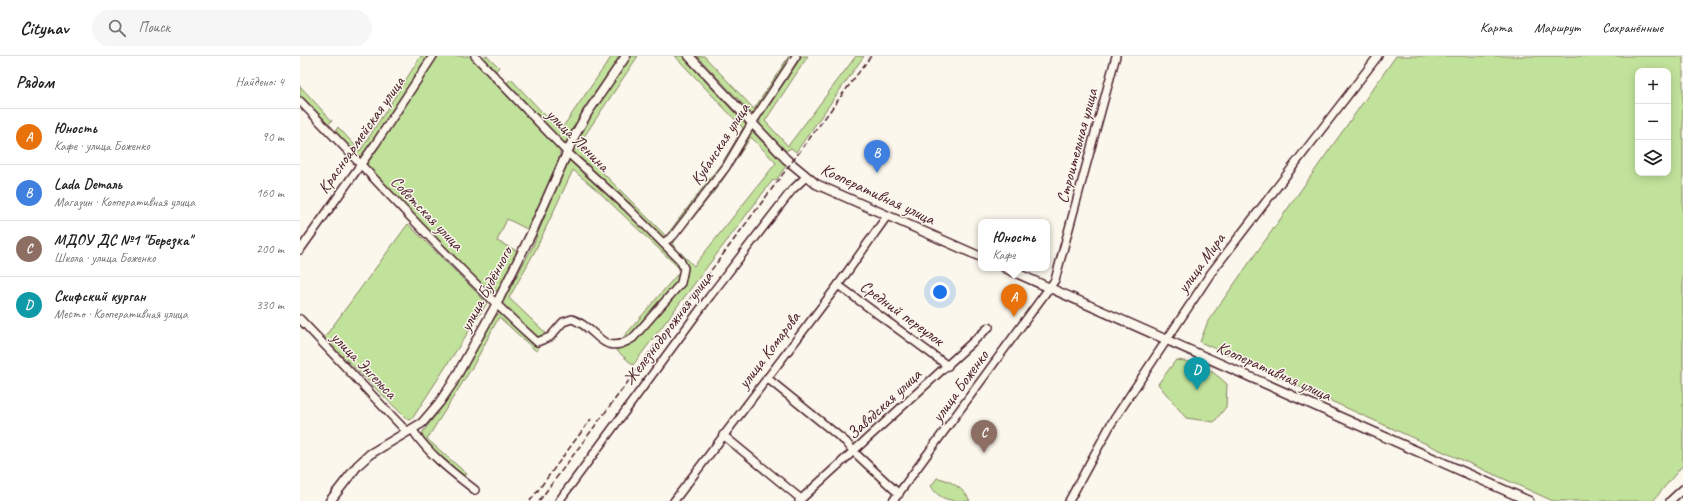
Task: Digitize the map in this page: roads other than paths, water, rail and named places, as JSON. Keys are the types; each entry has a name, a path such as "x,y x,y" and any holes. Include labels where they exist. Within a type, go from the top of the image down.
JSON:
{"street":[{"name":"Красноармейская улица","path":"300,250 360,165 433,56"},
{"name":"улица Ленина","path":"475,56 568,153 627,207 662,243"},
{"name":"улица Будённого","path":"330,501 362,461 370,454 410,430 430,414 443,397 496,305 532,232 568,153 574,135 626,56"},
{"name":"Кооперативная улица","path":"689,56 752,123 806,177 816,184 978,256"},
{"name":"Кубанская улица","path":"662,243 673,236 726,167 752,123 796,56"},
{"name":"Строительная улица","path":"1050,289 1061,264 1116,56"},
{"name":"улица Мира","path":"1069,501 1111,424 1215,268 1378,56"},
{"name":"Советская улица","path":"300,101 496,305 537,342"},
{"name":"Железнодорожная улица","path":"559,501 715,290 792,190 806,177"},
{"name":"улица Комарова","path":"674,501 838,285 887,216"},
{"name":"Железнодорожная улица","path":"537,342 550,338 564,322 572,319 580,322 610,346 619,346 634,338 681,283 684,274 684,268 680,260 662,243"},
{"name":"Кооперативная улица","path":"1012,271 1529,501"},
{"name":"Средний переулок","path":"838,285 948,366"},
{"name":"улица Боженко","path":"893,501 1050,289"},
{"name":"улица Энгельса","path":"300,319 442,463 475,490"},
{"name":"Заводская улица","path":"800,500 989,327"},
{"path":"767,378 846,442 854,452 899,494"},
{"path":"723,435 800,500"},
{"path":"1670,501 1683,489"}],"railway":[{"path":"539,501 871,56"},
{"path":"530,501 591,419"}],"place":[{"name":"Lada Dеталь","path":"877,173"},
{"name":"Юность","path":"1014,317"},
{"name":"Скифский курган","path":"1197,390"},
{"name":"МДОУ ДС №1 \"Березка\"","path":"984,453"}]}
